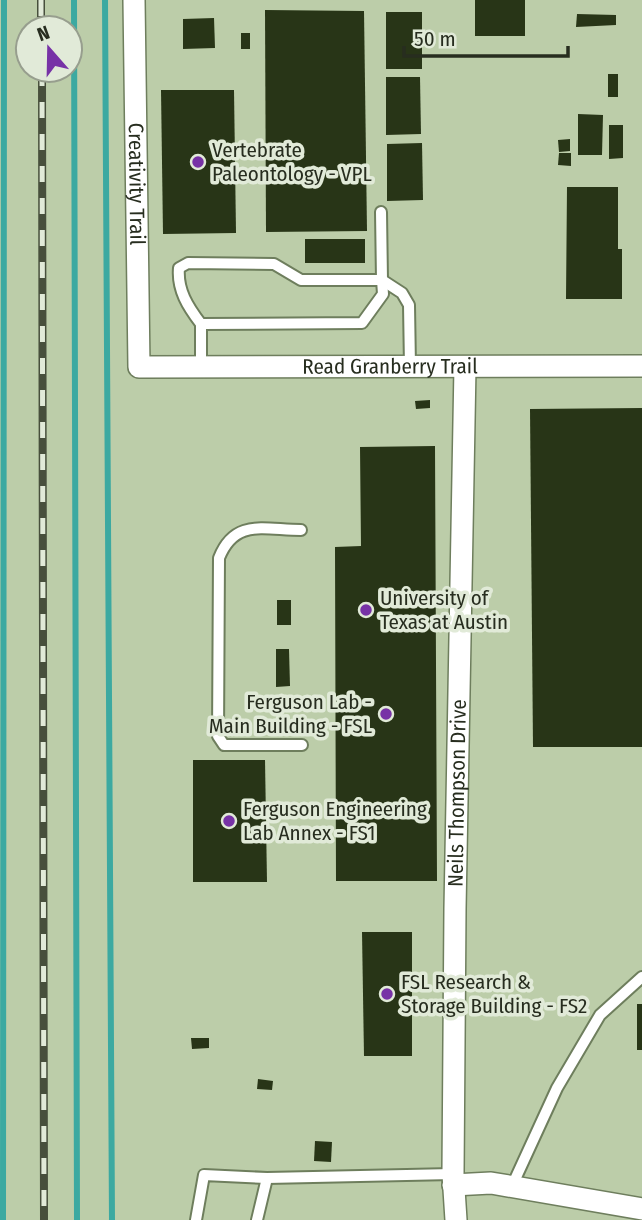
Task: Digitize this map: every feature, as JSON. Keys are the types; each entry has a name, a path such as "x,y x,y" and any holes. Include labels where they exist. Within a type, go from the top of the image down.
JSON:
{"street":[{"name":"Creativity Trail","path":"134,0 139,367"},
{"name":"Read Granberry Trail","path":"139,367 642,366"},
{"name":"Neils Thompson Drive","path":"456,1220 453,1180 464,367"},
{"path":"453,1180 491,1182 642,1209"}],"lane":[{"path":"201,324 362,323 383,294 381,212"},
{"path":"201,367 201,324 188,307 178,279 178,268 188,263 274,264 301,281 382,280 402,293 409,305 411,367"},
{"path":"301,530 240,531 227,539 219,558 218,736 224,745 302,745"},
{"path":"512,1186 556,1088 600,1015 642,977"},
{"path":"196,1220 204,1175 453,1180"},
{"path":"257,1220 267,1178"}],"building":[{"path":"475,0 525,0 525,36 475,36"},
{"path":"265,10 364,11 367,231 266,232"},
{"path":"386,12 422,12 422,69 386,69"},
{"path":"577,14 616,15 616,25 576,27"},
{"path":"214,18 215,48 183,49 183,19"},
{"path":"241,33 250,33 250,49 241,49"},
{"path":"608,74 618,74 618,97 608,97"},
{"path":"386,77 420,77 421,134 386,135"},
{"name":"Vertebrate Paleontology - VPL","path":"161,90 234,90 236,233 163,234"},
{"path":"578,114 603,115 602,155 578,155"},
{"path":"609,125 623,125 623,158 609,159"},
{"path":"570,139 570,151 559,152 558,140"},
{"path":"422,143 423,200 387,201 387,144"},
{"path":"559,153 571,153 571,166 558,165"},
{"path":"567,187 618,187 618,249 622,249 622,299 566,299"},
{"path":"305,239 365,239 365,263 305,263"},
{"path":"430,400 430,408 416,409 415,401"},
{"path":"642,408 642,747 533,747 530,409"},
{"name":"Ferguson Lab - Main Building - FSL","path":"435,446 437,881 336,881 335,547 361,546 360,447"},
{"path":"277,600 291,600 291,625 277,625"},
{"path":"276,649 289,649 290,686 276,687"},
{"name":"Ferguson Engineering Lab Annex - FS1","path":"193,760 265,760 267,882 193,882"},
{"name":"FSL Research & Storage Building - FS2","path":"362,932 412,932 412,1056 364,1056"},
{"path":"637,1004 642,1004 642,1050 637,1050"},
{"path":"191,1038 209,1038 209,1048 192,1049"},
{"path":"258,1079 273,1081 272,1090 257,1089"},
{"path":"315,1141 332,1142 331,1162 314,1161"}],"waterway":[{"path":"3,1220 4,0"},
{"path":"74,0 77,1220"},
{"path":"105,0 112,1220"}],"railway":[{"path":"41,0 41,14"},
{"path":"42,84 44,1220"}],"place":[{"name":"Vertebrate Paleontology - VPL","path":"198,162"},
{"name":"University of Texas at Austin","path":"366,610"},
{"name":"Ferguson Lab - Main Building - FSL","path":"386,714"},
{"name":"Ferguson Engineering Lab Annex - FS1","path":"229,821"},
{"name":"FSL Research & Storage Building - FS2","path":"387,994"}]}
